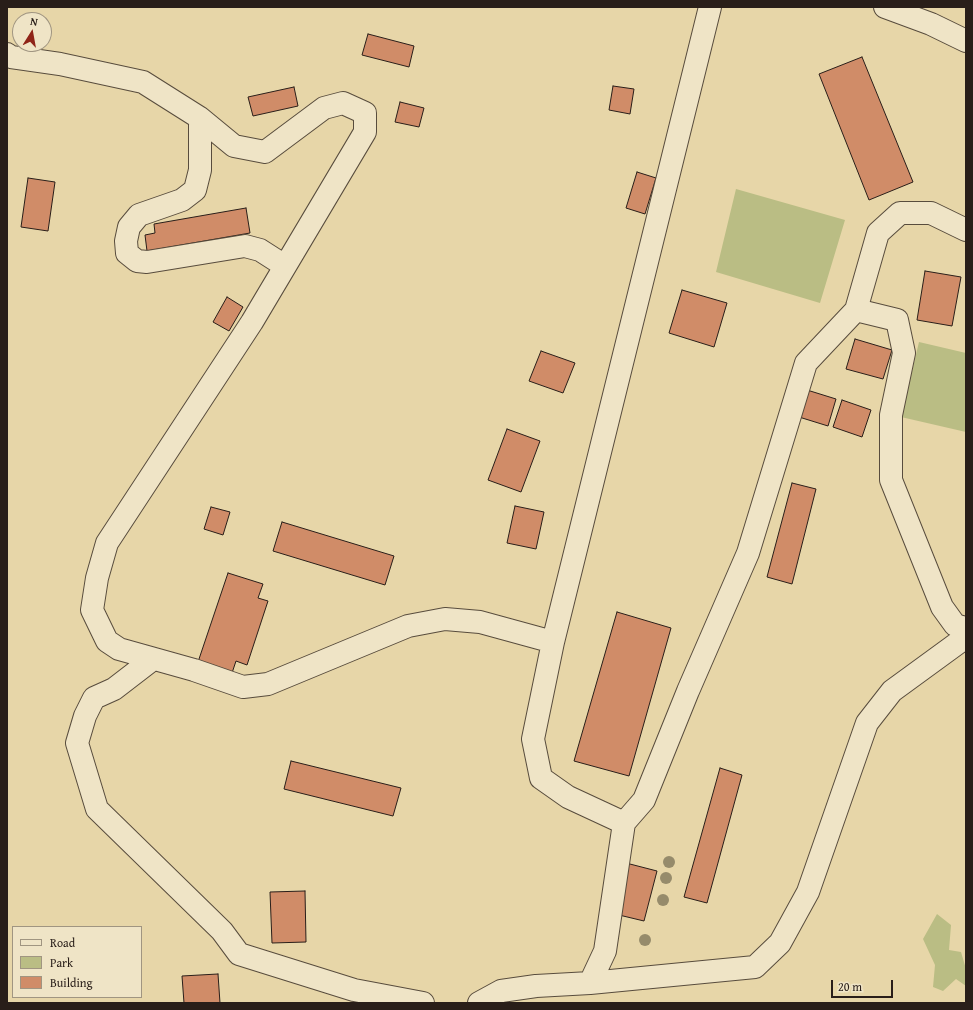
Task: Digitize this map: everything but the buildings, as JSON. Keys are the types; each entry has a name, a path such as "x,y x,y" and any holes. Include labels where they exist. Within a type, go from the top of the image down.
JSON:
{"street":[{"path":"624,823 568,798 541,778 533,739 553,642 710,7"},
{"path":"885,7 931,24 966,41"},
{"path":"7,54 11,57 60,64 143,82 200,118 234,146 265,152 324,108 343,103 366,113 365,132 252,322 107,543 97,578 92,610 107,641 118,649 194,670 243,687 268,684 408,626 445,619 480,622 553,642"},
{"path":"200,118 200,170 195,190 182,200 139,215 129,227 126,241 127,253 137,260 147,262 245,246 260,250 285,266"},
{"path":"590,982 605,951 624,823 644,800 688,691 748,553 806,363 856,310 878,234 900,213 931,213 966,230"},
{"path":"856,310 897,320 904,353 891,415 891,480 942,607 955,625 966,628"},
{"path":"479,1003 501,991 536,986 755,967 780,943 808,892 867,723 892,691 966,637"},
{"path":"153,659 114,690 94,698 85,716 77,743 97,809 222,931 239,954 354,990 423,1003"}],"green space":[{"path":"736,189 845,220 820,303 716,272"},
{"path":"919,342 966,353 966,432 901,417"},
{"path":"937,914 951,925 949,950 961,952 966,969 966,986 956,979 943,991 933,987 935,965 923,939"}]}
